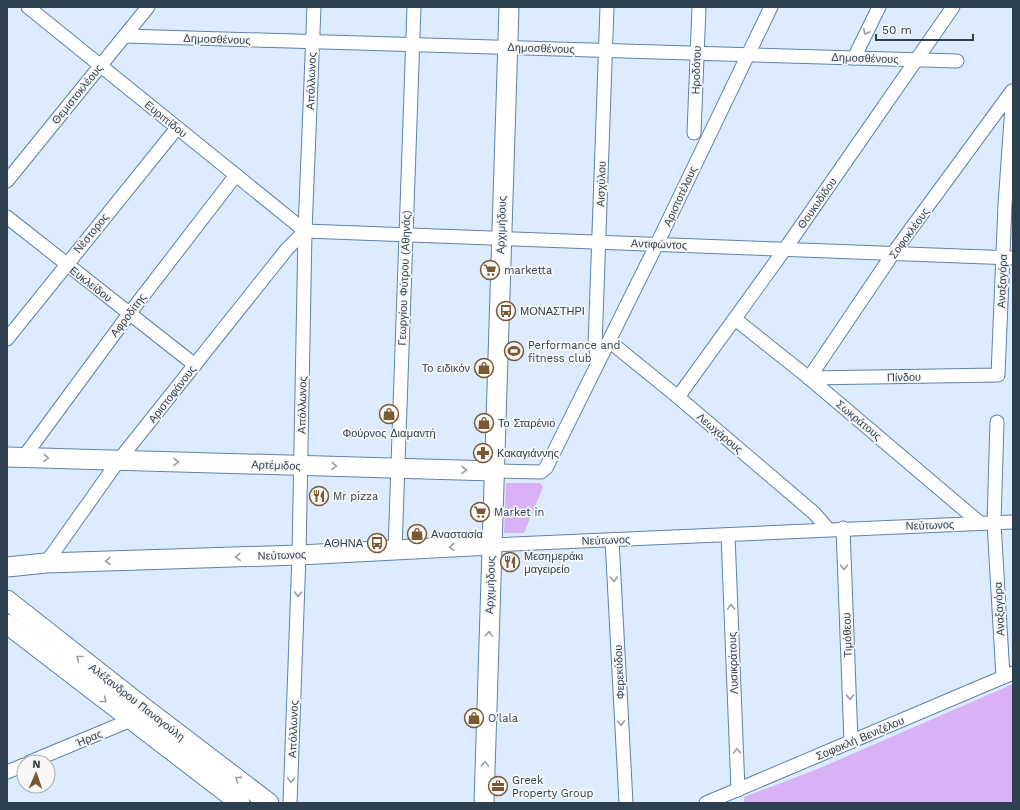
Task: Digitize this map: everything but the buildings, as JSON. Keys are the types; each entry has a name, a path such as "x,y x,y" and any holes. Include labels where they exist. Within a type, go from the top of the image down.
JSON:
{"street":[{"name":"Ευριπίδου","path":"28,7 305,231"},
{"name":"Θεμιστοκλέους","path":"7,181 148,7"},
{"name":"Απόλλωνος","path":"290,803 299,555 305,231 314,7"},
{"name":"Γεωργίου Φύτρου (Αθηνάς)","path":"395,550 414,7"},
{"name":"Αρχιμήδους","path":"484,803 508,7"},
{"name":"Αισχύλου","path":"598,360 595,346 608,7"},
{"name":"Ηροδότου","path":"694,133 699,7"},
{"name":"Αριστοτέλους","path":"544,470 657,244 771,7"},
{"path":"854,58 879,7"},
{"name":"Θουκυδίδου","path":"678,397 785,249 953,7"},
{"name":"Δημοσθένους","path":"125,36 957,61"},
{"name":"Σοφοκλέους","path":"809,378 894,252 1013,91"},
{"name":"Αναξαγόρα","path":"998,375 1008,258 1013,91"},
{"name":"Νέστορος","path":"7,339 177,128"},
{"name":"Αφροδίτης","path":"15,457 129,314 236,175"},
{"name":"Ευκλείδου","path":"7,217 195,365"},
{"name":"Αντιφώντος","path":"305,231 894,252 1008,258"},
{"name":"Αριστοφάνους","path":"46,563 119,460 287,249 305,231"},
{"name":"Σωκράτους","path":"735,319 809,378 980,523"},
{"name":"Λεωχάρους","path":"608,341 678,397 814,513 828,529"},
{"name":"Πίνδου","path":"809,378 998,375"},
{"name":"Αναξαγόρα","path":"997,422 994,523 1008,675"},
{"name":"Αρτέμιδος","path":"15,457 493,471 541,472 544,470"},
{"name":"Νεύτωνος","path":"7,566 46,563 299,555 728,535 843,528 1013,522"},
{"name":"Τιμόθεου","path":"843,528 851,742"},
{"name":"Λυσικράτους","path":"728,535 738,790"},
{"name":"Φερεκύδου","path":"612,540 626,803"},
{"name":"Αλέξανδρου Παναγούλη","path":"7,600 240,803"},
{"name":"Αλέξανδρου Παναγούλη","path":"7,624 269,803"},
{"name":"Σοφοκλή Βενιζέλου","path":"706,803 1008,675"},
{"name":"Ήρας","path":"48,754 137,714"}],"shaded area":[{"path":"506,483 540,483 543,487 524,533 504,533"},
{"path":"1013,684 1013,803 744,803 744,797 820,768"}],"place":[{"name":"marketta","path":"490,270"},
{"name":"ΜΟΝΑΣΤΗΡΙ","path":"506,311"},
{"name":"Performance and fitness club","path":"514,351"},
{"name":"Το ειδικόν","path":"484,368"},
{"name":"Φούρνος Διαμαντή","path":"389,414"},
{"name":"Το Σταρένιο","path":"484,423"},
{"name":"Κακαγιάννης","path":"483,453"},
{"name":"Mr pizza","path":"319,496"},
{"name":"Market in","path":"480,512"},
{"name":"Αναστασία","path":"417,534"},
{"name":"ΑΘΗΝΑ","path":"377,543"},
{"name":"Μεσημεράκι μαγειρείο","path":"510,562"},
{"name":"O'lala","path":"474,718"},
{"name":"Greek Property Group","path":"498,786"}]}
